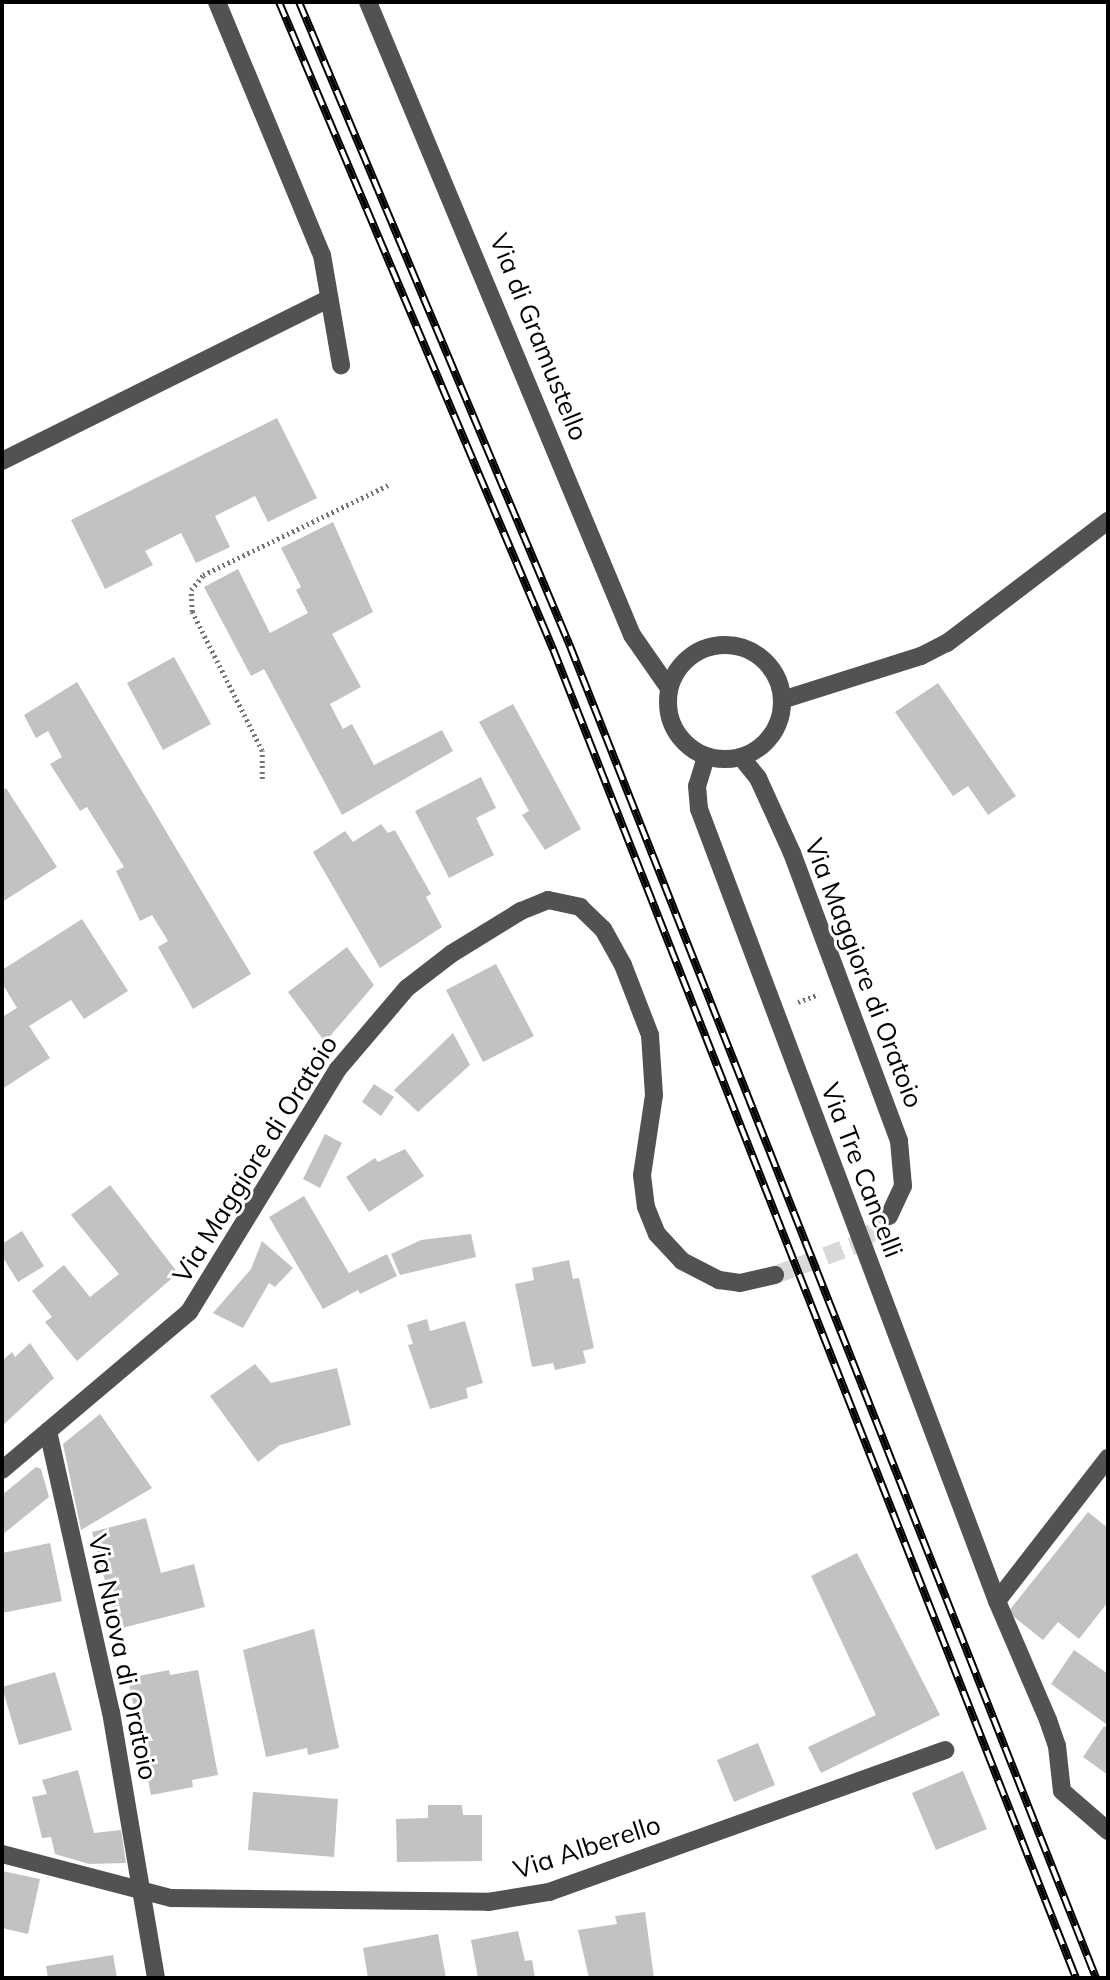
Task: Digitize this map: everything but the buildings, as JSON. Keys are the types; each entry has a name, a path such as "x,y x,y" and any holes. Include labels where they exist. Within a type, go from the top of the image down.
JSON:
{"street":[{"path":"217,2 322,255 341,365"},
{"name":"Via di Gramustello","path":"368,2 632,635 669,688"},
{"path":"2,461 328,299"},
{"path":"782,700 921,656 947,643 1108,522"},
{"path":"738,646 769,666 782,700 774,731 764,744 741,757 706,757 691,749 675,729 667,705 669,688 687,659 702,649 738,646"},
{"name":"Via Tre Cancelli","path":"706,757 697,786 699,809 997,1601"},
{"name":"Via Maggiore di Oratoio","path":"741,757 758,778 773,810 842,986 903,1158 901,1194 889,1216"},
{"name":"Via Maggiore di Oratoio","path":"2,1470 189,1312 338,1069 394,1001 451,954 521,911 548,900 580,907 603,929 623,965 650,1035 654,1095 642,1175 646,1206 657,1234 682,1261 719,1280 740,1283 775,1275"},
{"name":"Via Nuova di Oratoio","path":"48,1431 111,1712 145,1895 156,1978"},
{"path":"1108,1458 997,1601 1057,1746 1056,1775 1062,1791 1108,1831"},
{"name":"Via Alberello","path":"2,1854 145,1895 425,1901 519,1898 549,1892 945,1750"}],"path":[{"path":"262,779 262,751 192,612 191,590 203,575 390,484"},
{"path":"774,1011 842,986"}],"tunnel":[{"path":"775,1275 860,1243 889,1216"}],"railway":[{"path":"279,2 553,649 1076,1978"},
{"path":"299,2 570,646 1096,1978"}]}
